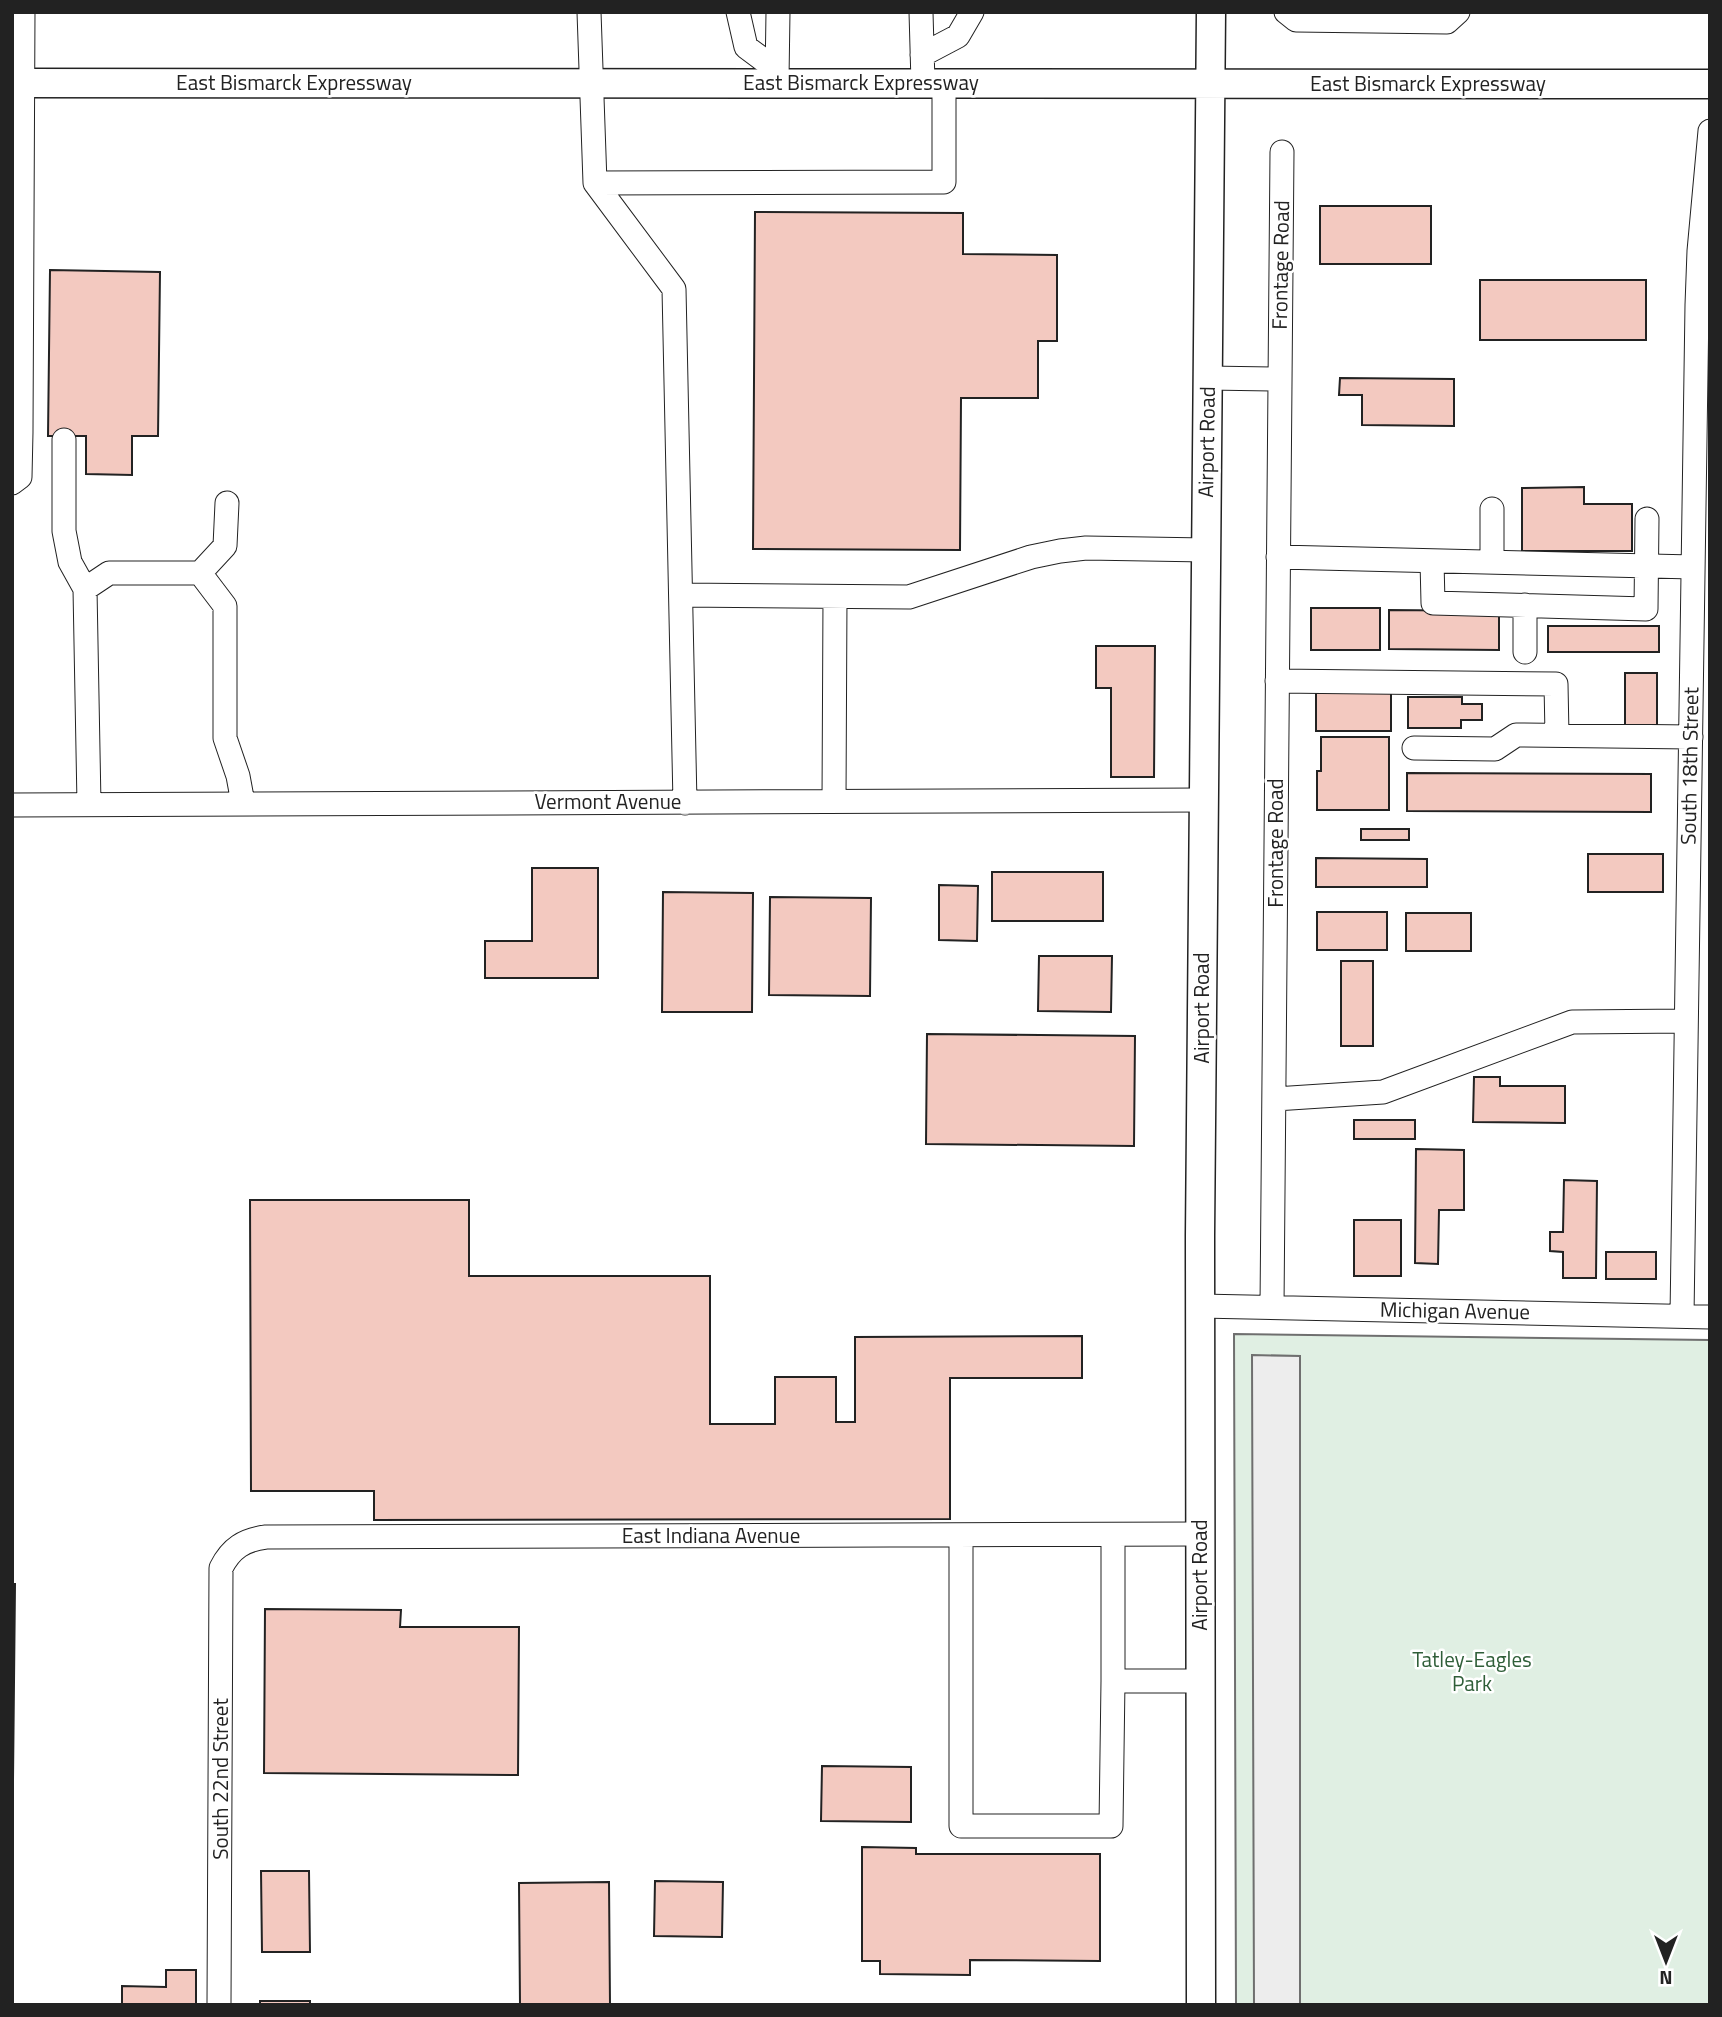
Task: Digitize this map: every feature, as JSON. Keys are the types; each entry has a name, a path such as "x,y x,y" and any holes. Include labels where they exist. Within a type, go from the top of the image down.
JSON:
{"main road":[{"name":"Airport Road","path":"1201,2005 1200,1306 1212,12"},
{"name":"East Bismarck Expressway","path":"18,83 593,83 929,74 1211,83 1710,84"}],"street":[{"path":"12,483 20,477 16,432 17,163 18,83 23,12"},
{"path":"589,12 595,183 674,289 685,803"},
{"path":"738,12 746,47 777,76"},
{"path":"777,76 778,12"},
{"path":"595,183 944,182 921,12"},
{"path":"929,74 958,36 972,12"},
{"path":"1286,12 1296,20 1447,22 1458,12"},
{"name":"South 18th Street","path":"1682,1316 1697,305 1710,131"},
{"name":"Frontage Road","path":"1272,1307 1282,152"},
{"path":"1208,377 1279,379"},
{"path":"64,440 64,531 70,562 85,589 89,804"},
{"path":"85,589 109,573 200,573 225,546 227,503"},
{"path":"1492,509 1492,562"},
{"path":"1432,561 1433,603 1646,609 1647,519"},
{"path":"681,595 909,597 1060,551 1086,548 1206,550"},
{"path":"1278,557 1693,567"},
{"path":"200,573 225,606 225,738 238,776 243,803"},
{"path":"834,801 835,597"},
{"path":"1525,606 1525,652"},
{"path":"1277,681 1556,684 1557,735"},
{"path":"1414,748 1495,749 1516,735 1690,737"},
{"name":"Vermont Avenue","path":"12,805 1204,800"},
{"path":"1275,1099 1383,1092 1572,1022 1686,1021"},
{"name":"Michigan Avenue","path":"1200,1306 1710,1317"},
{"name":"East Indiana Avenue","path":"228,1555 238,1545 251,1539 266,1537 1200,1534"},
{"path":"961,1535 961,1826 1111,1826 1113,1535"},
{"name":"South 22nd Street","path":"219,2005 221,1568 228,1555"},
{"path":"1113,1681 1200,1681"}],"green space":[{"name":"Tatley-Eagles Park","path":"1234,1334 1710,1340 1710,2005 1236,2005"}],"shaded area":[{"path":"1252,1355 1300,1356 1300,2005 1254,2005"}],"building":[{"path":"1320,206 1431,206 1431,264 1320,264"},
{"path":"755,212 963,213 963,254 1057,255 1057,341 1038,341 1038,398 961,398 960,550 753,549"},
{"path":"50,270 160,272 158,436 132,436 132,475 86,474 86,436 48,436"},
{"path":"1480,280 1646,280 1646,340 1480,340"},
{"path":"1340,378 1454,379 1454,426 1362,425 1362,395 1339,395"},
{"path":"1584,487 1584,504 1632,504 1632,551 1522,551 1522,488"},
{"path":"1311,608 1380,608 1380,650 1311,650"},
{"path":"1389,610 1499,611 1499,650 1389,649"},
{"path":"1548,626 1659,626 1659,652 1548,652"},
{"path":"1096,646 1155,646 1154,777 1111,777 1111,688 1096,688"},
{"path":"1625,673 1657,673 1657,725 1625,725"},
{"path":"1391,692 1391,731 1316,731 1316,693"},
{"path":"1408,697 1462,697 1462,704 1482,704 1482,720 1461,720 1461,728 1408,728"},
{"path":"1321,737 1389,737 1389,810 1317,810 1317,771 1321,771"},
{"path":"1407,773 1651,774 1651,812 1407,811"},
{"path":"1361,829 1409,829 1409,840 1361,840"},
{"path":"1588,854 1663,854 1663,892 1588,892"},
{"path":"1316,858 1427,859 1427,887 1316,887"},
{"path":"532,868 598,868 598,978 485,978 485,941 532,941"},
{"path":"992,872 1103,872 1103,921 992,921"},
{"path":"939,885 978,886 977,941 939,940"},
{"path":"663,892 753,893 752,1012 662,1012"},
{"path":"770,897 871,898 870,996 769,995"},
{"path":"1317,912 1387,912 1387,950 1317,950"},
{"path":"1406,913 1471,913 1471,951 1406,951"},
{"path":"1039,956 1112,956 1111,1012 1038,1011"},
{"path":"1341,961 1373,961 1373,1046 1341,1046"},
{"path":"927,1034 1135,1036 1134,1146 926,1144"},
{"path":"1474,1077 1500,1077 1500,1086 1565,1086 1565,1123 1473,1122"},
{"path":"1354,1120 1415,1120 1415,1139 1354,1139"},
{"path":"1416,1149 1464,1150 1464,1210 1439,1210 1438,1264 1415,1263"},
{"path":"1564,1180 1597,1181 1596,1278 1563,1278 1563,1252 1550,1251 1550,1232 1563,1232"},
{"path":"250,1200 469,1200 469,1276 710,1276 710,1424 775,1424 775,1377 836,1377 836,1422 855,1422 855,1337 1082,1336 1082,1378 950,1378 950,1519 374,1520 374,1491 251,1491"},
{"path":"1354,1220 1401,1220 1401,1276 1354,1276"},
{"path":"1606,1252 1656,1252 1656,1279 1606,1279"},
{"path":"12,1584 15,1584 13,1780 12,1780"},
{"path":"265,1609 401,1610 400,1627 519,1627 518,1775 264,1773"},
{"path":"822,1766 911,1767 911,1822 821,1821"},
{"path":"862,1847 916,1848 916,1854 1100,1854 1100,1961 970,1960 970,1975 880,1974 880,1961 862,1961"},
{"path":"261,1871 309,1871 310,1952 262,1952"},
{"path":"655,1881 723,1882 722,1937 654,1936"},
{"path":"609,1882 610,2005 520,2005 519,1883"},
{"path":"166,1970 196,1970 196,2005 122,2005 122,1986 166,1987"},
{"path":"260,2001 310,2001 310,2005 260,2005"}]}
